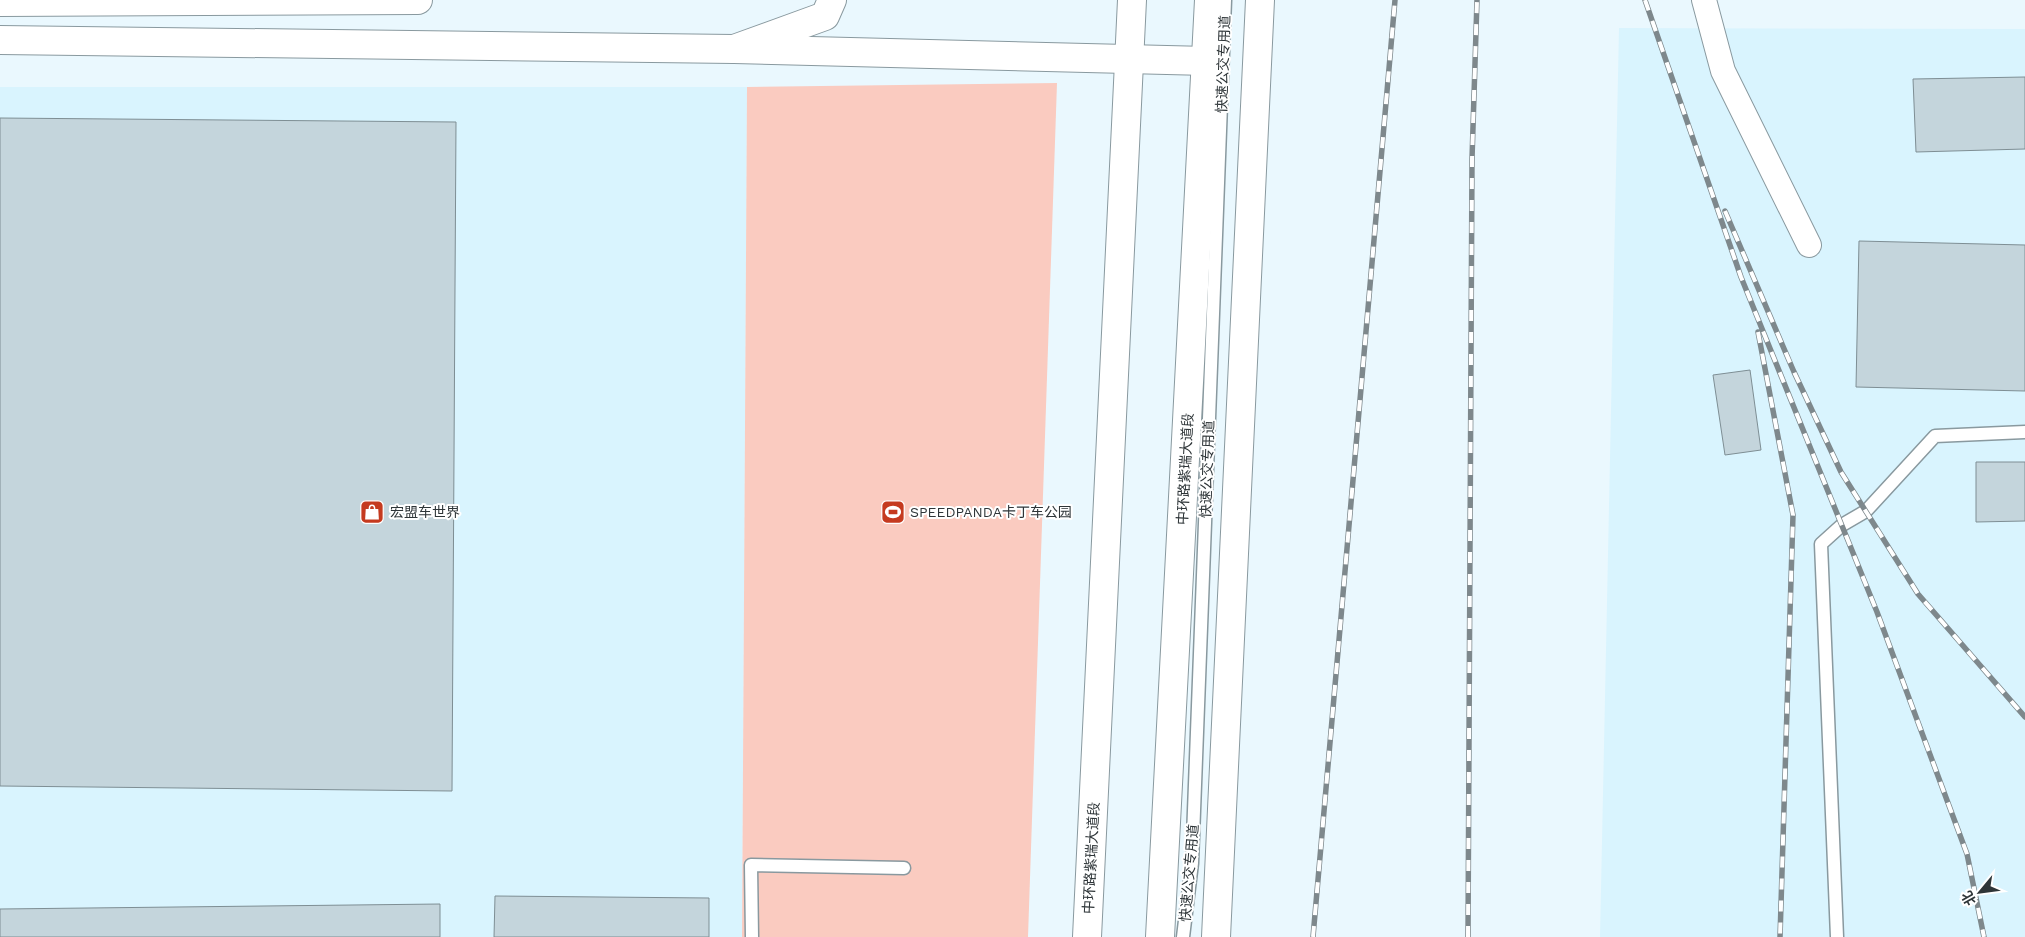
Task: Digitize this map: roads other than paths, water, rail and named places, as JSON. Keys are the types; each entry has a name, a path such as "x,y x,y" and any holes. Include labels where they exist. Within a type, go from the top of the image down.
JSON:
{"main road":[{"path":"0,2 418,0"},
{"path":"734,48 825,16 832,0"},
{"name":"中环路紫瑞大道段","path":"1087,937 1132,0"},
{"name":"中环路紫瑞大道段","path":"1160,937 1207,61 1208,0"},
{"path":"1216,937 1260,0"},
{"path":"0,40 734,48 1207,61"}],"street":[{"path":"1704,0 1723,71 1809,245"}],"lane":[{"name":"快速公交专用道","path":"1183,937 1192,863 1226,0"},
{"path":"1837,937 1821,544 1842,525 1866,511 1935,436 2025,432"},
{"path":"752,937 751,865 904,868"}],"railway":[{"path":"1313,937 1395,0"},
{"path":"1468,937 1472,159 1477,0"},
{"path":"1645,0 1741,277 1877,612 1967,854 1984,937"},
{"path":"1725,211 1794,372 1841,472 1918,594 2025,717"},
{"path":"1758,332 1793,515 1780,937"}],"place":[{"name":"宏盟车世界","path":"372,512"},
{"name":"SPEEDPANDA卡丁车公园","path":"893,512"}]}
